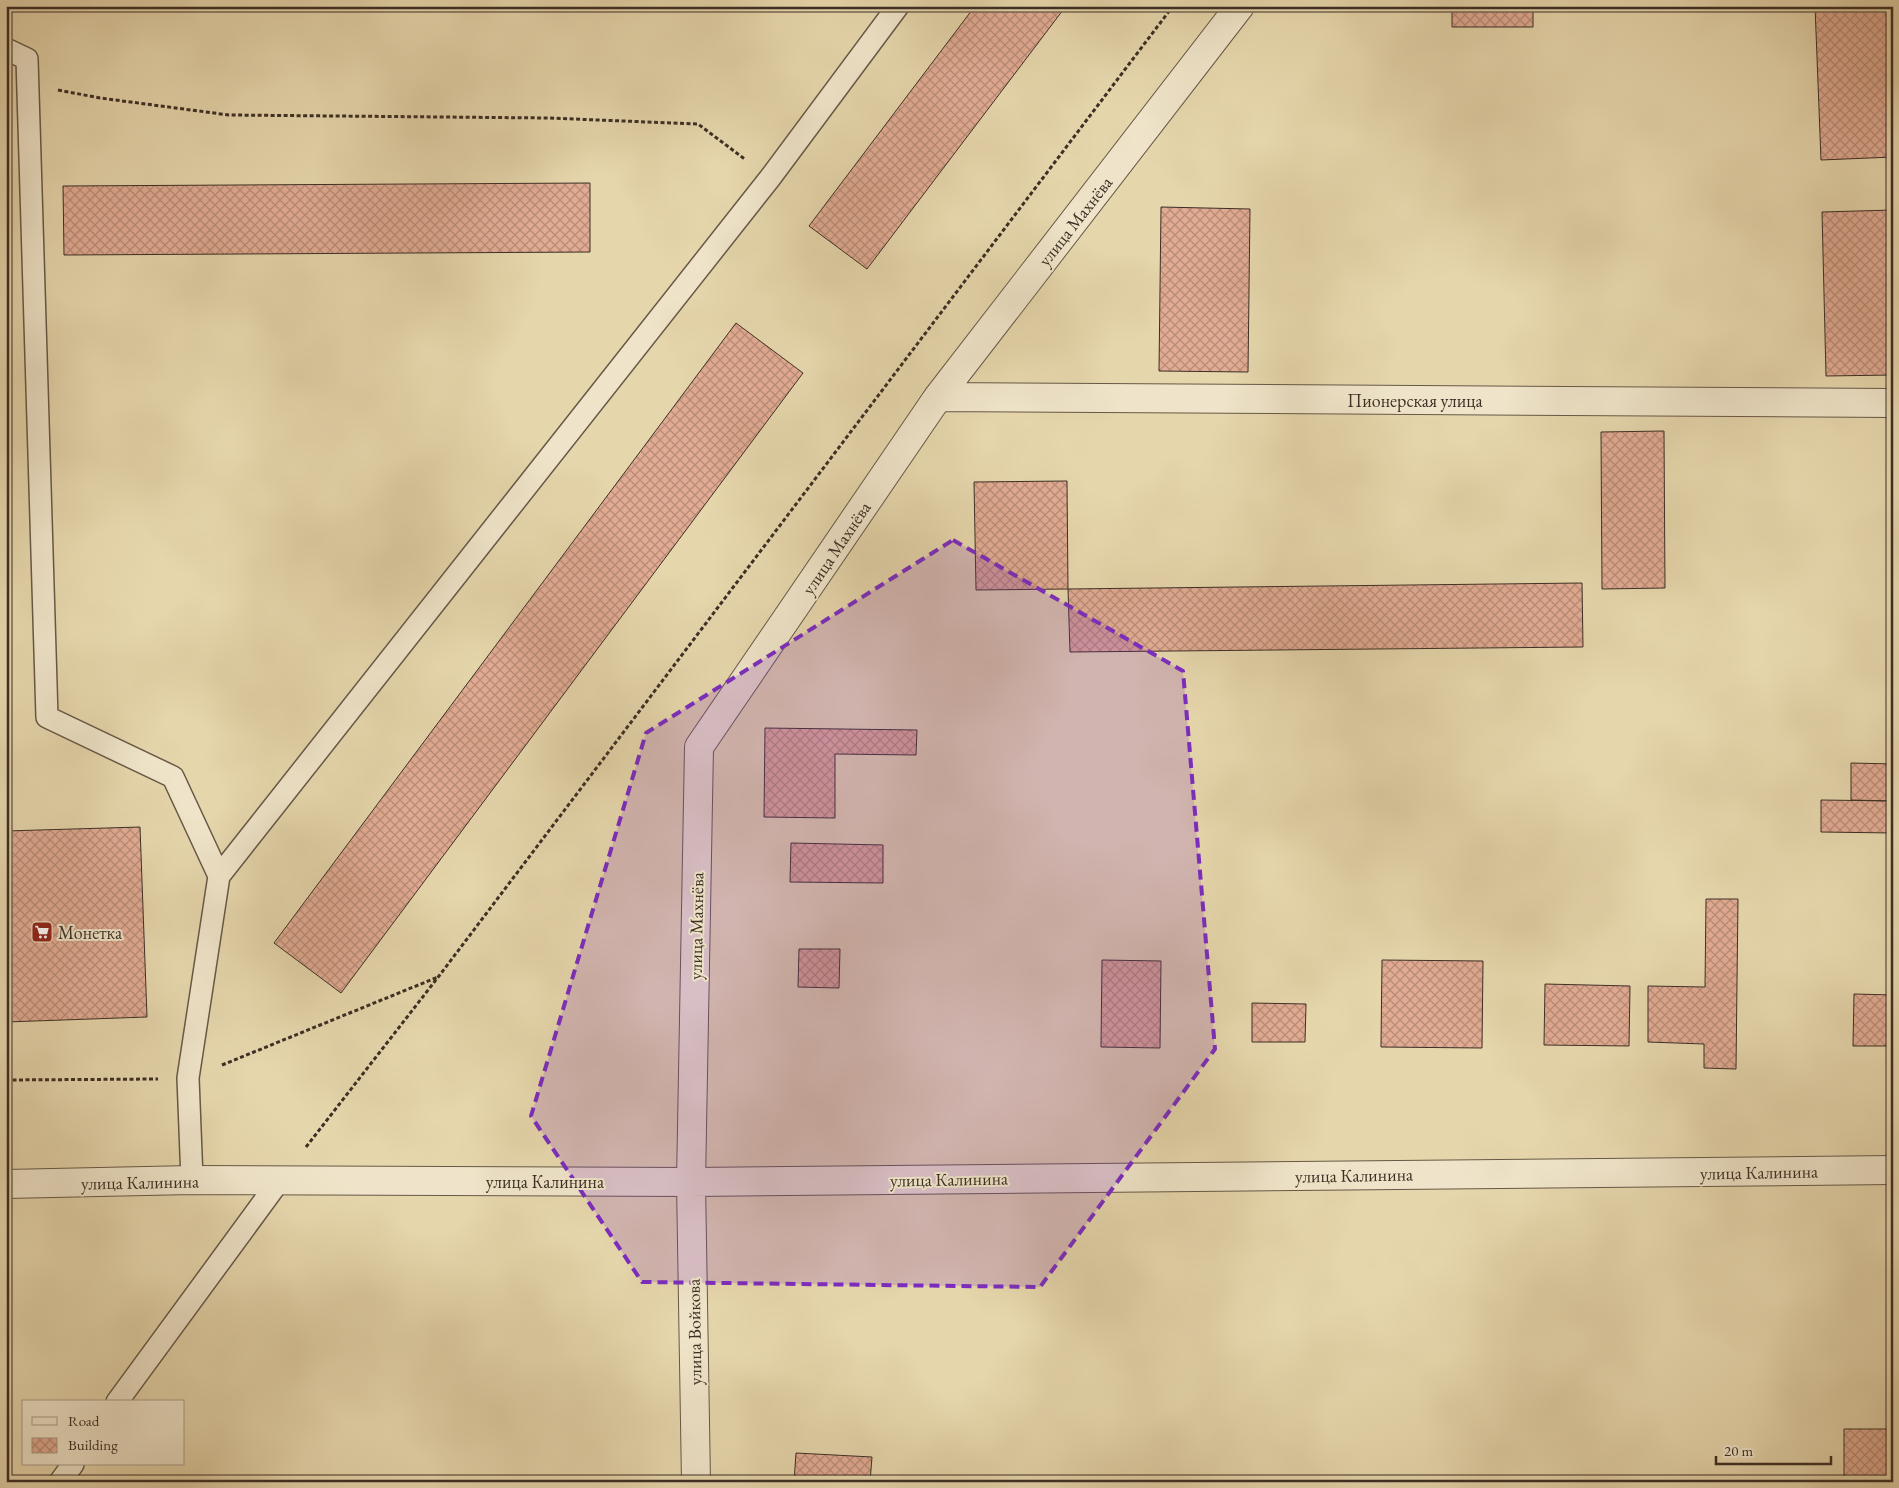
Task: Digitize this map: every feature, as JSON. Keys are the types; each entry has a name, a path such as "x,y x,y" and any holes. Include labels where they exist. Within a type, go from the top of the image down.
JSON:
{"street":[{"name":"улица Махнёва","path":"691,1182 699,747 938,398 1240,6"},
{"name":"Пионерская улица","path":"938,398 1893,403"},
{"name":"улица Калинина","path":"6,1184 192,1180 691,1182 1893,1170"},
{"name":"улица Войкова","path":"691,1182 696,1482"}],"lane":[{"path":"192,1180 188,1078 218,876 770,178 898,6"},
{"path":"6,49 26,59 47,717 173,777 218,876"},
{"path":"118,1400 279,1181"},
{"path":"60,1482 72,1466"}],"path":[{"path":"279,1181 438,976 1173,6"},
{"path":"27,84 100,98 229,115 548,118 698,124 770,178"},
{"path":"6,1080 188,1078 438,976"}],"highlighted area":[{"path":"953,540 1183,671 1215,1049 1040,1287 642,1282 531,1116 646,733"}],"building":[{"path":"975,6 1066,6 867,269 809,226"},
{"path":"1452,6 1533,6 1533,27 1452,27"},
{"path":"1815,6 1893,6 1893,157 1821,160"},
{"path":"590,183 590,252 64,255 63,186"},
{"path":"1161,207 1250,209 1248,372 1159,371"},
{"path":"1893,210 1893,375 1826,376 1822,212"},
{"path":"736,323 803,373 341,993 274,943"},
{"path":"1664,431 1665,588 1602,589 1601,432"},
{"path":"1067,481 1068,589 976,590 974,482"},
{"path":"1582,583 1583,647 1070,652 1068,589"},
{"path":"765,728 917,730 916,755 835,754 835,818 764,817"},
{"path":"1851,763 1893,764 1893,801 1851,800"},
{"path":"1821,800 1893,801 1893,833 1821,832"},
{"path":"140,827 147,1017 6,1022 6,831"},
{"path":"791,843 883,845 883,883 790,882"},
{"path":"1706,899 1738,899 1736,1069 1704,1068 1704,1044 1648,1042 1648,986 1705,987"},
{"path":"799,949 840,949 839,988 798,987"},
{"path":"1102,960 1161,961 1160,1048 1101,1047"},
{"path":"1382,960 1483,961 1482,1048 1381,1047"},
{"path":"1545,984 1630,986 1629,1046 1544,1045"},
{"path":"1854,994 1893,995 1893,1046 1853,1046"},
{"path":"1252,1003 1306,1004 1305,1042 1252,1042"},
{"path":"1844,1429 1893,1429 1893,1482 1844,1482"},
{"path":"796,1453 872,1457 870,1482 794,1482"}],"place":[{"name":"Монетка","path":"42,932"}]}
